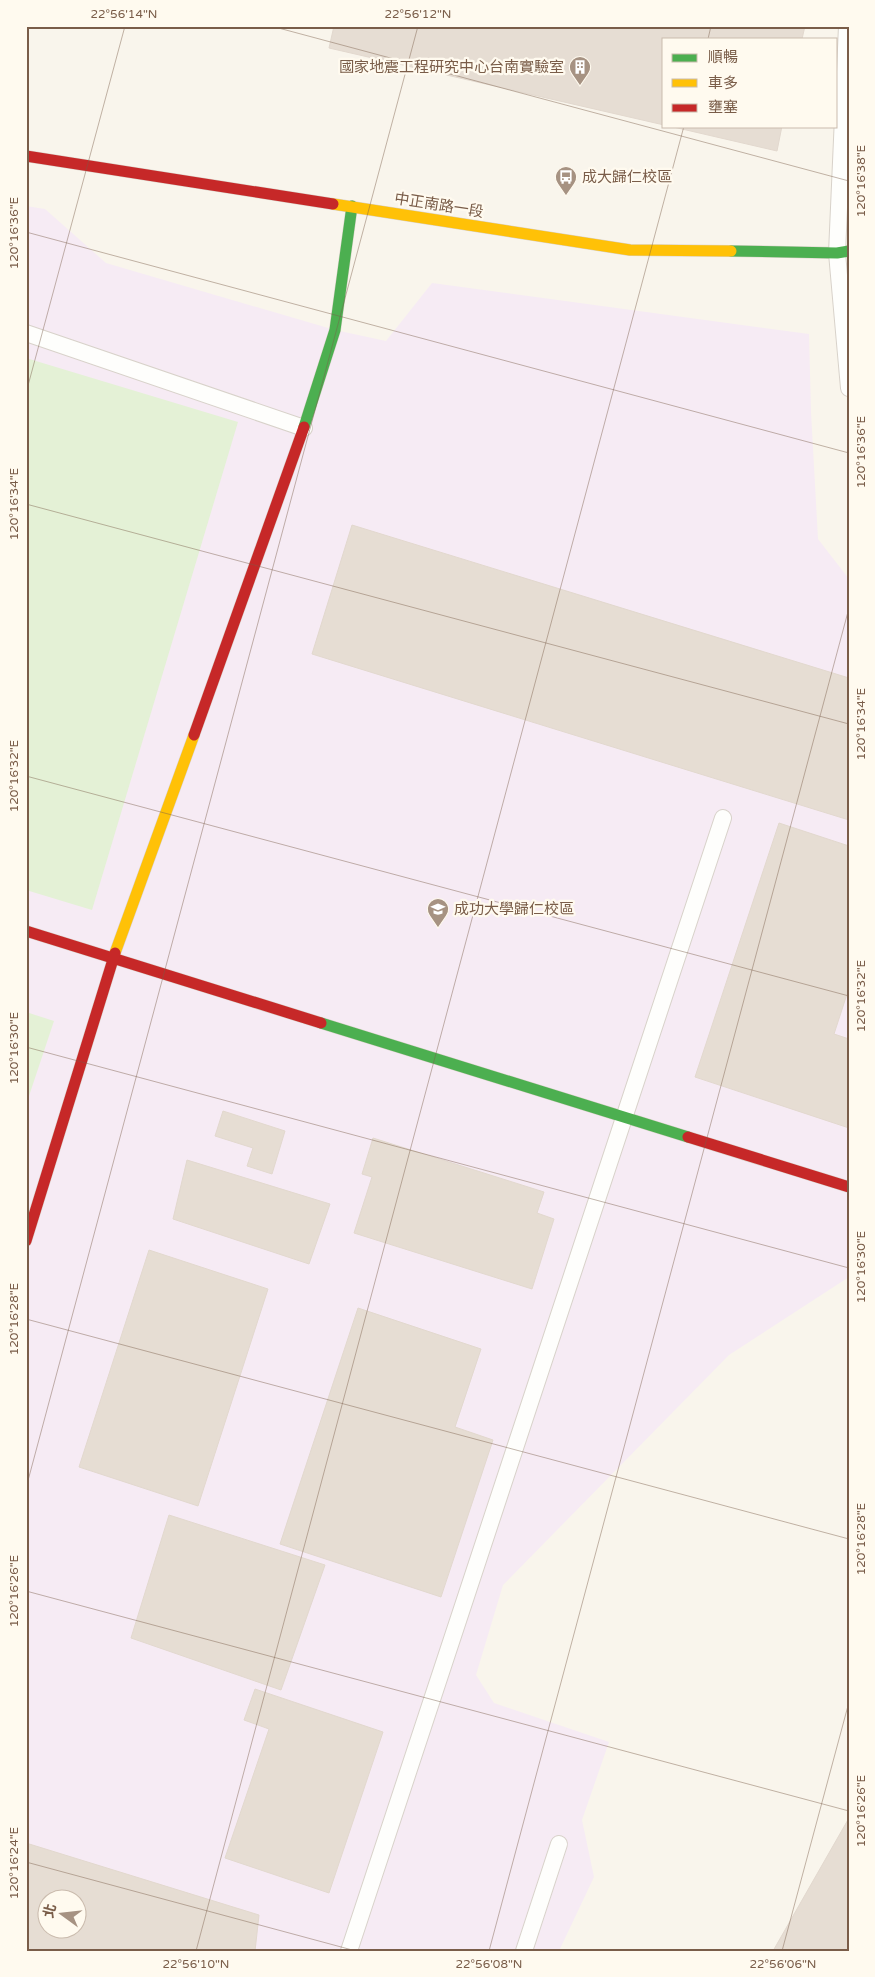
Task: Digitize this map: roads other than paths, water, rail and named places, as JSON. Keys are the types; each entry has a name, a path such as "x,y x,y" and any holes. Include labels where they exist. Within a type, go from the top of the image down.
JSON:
{"street":[{"name":"中正南路一段","path":"26,156 630,250 843,252"},
{"path":"26,1241 113,958 304,428 335,330 352,206"},
{"path":"26,931 849,1187"}],"lane":[{"path":"846,26 843,252 849,388"},
{"path":"26,333 304,428"},
{"path":"349,1951 723,818"},
{"path":"524,1951 560,1844"}],"place":[{"name":"國家地震工程研究中心台南實驗室","path":"580,86"},
{"name":"成大歸仁校區","path":"566,196"},
{"name":"成功大學歸仁校區","path":"438,928"}]}
